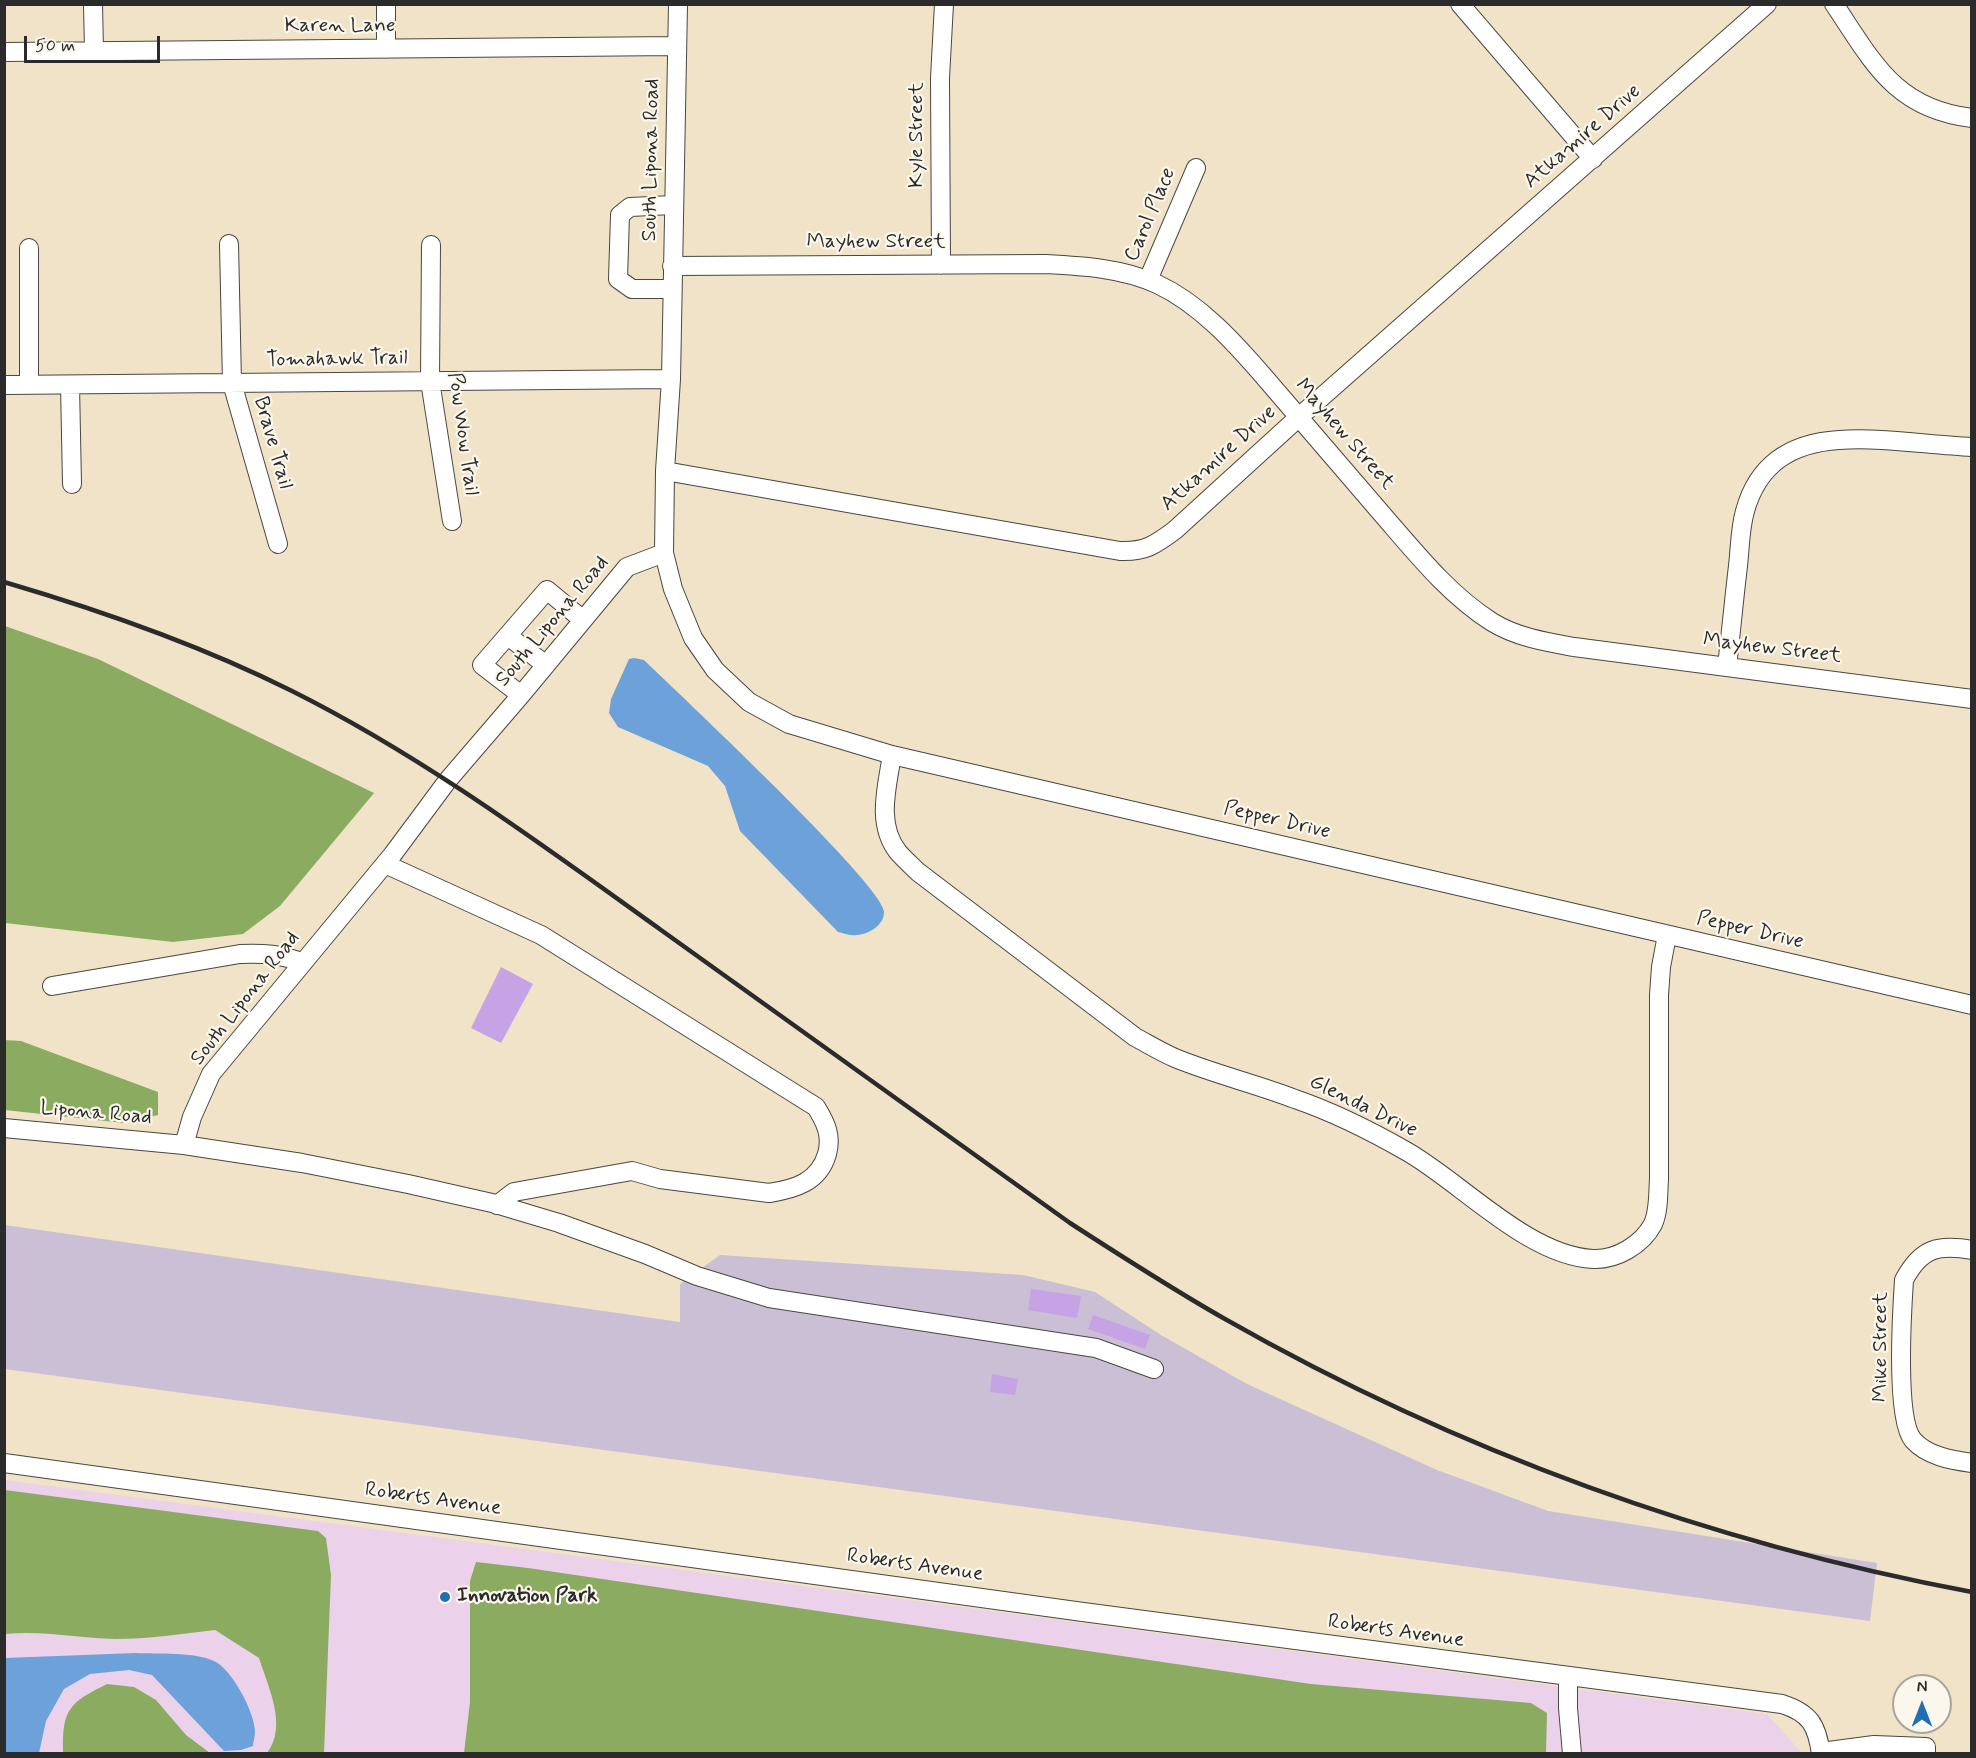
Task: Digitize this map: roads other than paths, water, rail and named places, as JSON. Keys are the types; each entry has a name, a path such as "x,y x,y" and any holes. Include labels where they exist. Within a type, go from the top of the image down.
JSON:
{"street":[{"path":"93,4 94,51"},
{"path":"386,4 386,49"},
{"name":"South Lipona Road","path":"184,1145 192,1117 211,1074 385,864 448,780 627,567 664,553 665,471 671,379 678,4"},
{"name":"Kyle Street","path":"941,265 940,78 944,4"},
{"path":"1460,4 1593,159"},
{"name":"Atkamire Drive","path":"665,471 1108,549 1134,551 1157,544 1767,4"},
{"path":"1834,4 1880,70 1908,97 1929,109 1971,118"},
{"name":"Karen Lane","path":"4,52 676,46"},
{"name":"Carol Place","path":"1148,280 1196,168"},
{"path":"672,289 632,289 618,279 620,215 630,207 673,205"},
{"name":"Brave Trail","path":"230,244 232,383 278,544"},
{"name":"Pow Wow Trail","path":"431,245 430,381 452,521"},
{"path":"29,248 29,385"},
{"name":"Mayhew Street","path":"672,266 1046,264 1092,267 1126,273 1148,280 1185,300 1215,325 1250,360 1416,553 1457,595 1491,622 1535,639 1574,647 1971,699"},
{"name":"Tomahawk Trail","path":"4,385 671,379"},
{"path":"70,385 72,484"},
{"path":"1727,666 1744,512 1763,472 1777,459 1808,444 1839,440 1971,447"},
{"name":"Pepper Drive","path":"664,553 679,606 693,638 715,670 749,702 789,724 892,755 1971,1005"},
{"path":"521,695 482,665 547,590 583,620"},
{"path":"508,636 546,665"},
{"name":"Glenda Drive","path":"892,755 884,813 887,833 897,851 918,872 1126,1030 1173,1057 1297,1099 1365,1129 1408,1152 1451,1181 1493,1215 1553,1249 1568,1254 1593,1259 1628,1250 1653,1224 1657,1208 1659,1179 1659,995 1667,935"},
{"path":"385,864 541,936 816,1107 827,1124 830,1145 824,1166 815,1177 802,1185 784,1191 769,1193 660,1179 632,1171 514,1192 497,1205"},
{"path":"52,986 240,954 264,952 284,955 303,963"},
{"name":"Lipona Road","path":"4,1128 184,1145 314,1165 408,1184 497,1205 559,1223 645,1254 697,1276 769,1298 1096,1348 1154,1369"},
{"name":"Mike Street","path":"1971,1250 1951,1247 1922,1255 1912,1265 1904,1280 1902,1382 1906,1429 1912,1440 1924,1450 1971,1463"},
{"name":"Roberts Avenue","path":"4,1463 1095,1614 1782,1704 1805,1714 1813,1724 1821,1753"},
{"path":"1568,1677 1572,1754"},
{"path":"1821,1753 1874,1745 1926,1747 1926,1754"}],"water":[{"path":"629,659 644,660 776,787 850,865 874,894 884,911 879,925 861,935 838,932 740,831 725,786 708,766 618,727 609,713 611,699"},
{"path":"136,1653 197,1656 214,1661 221,1666 235,1682 247,1703 254,1724 253,1746 241,1750 224,1751 152,1675 129,1670 90,1674 64,1689 46,1721 39,1753 5,1753 5,1658"}],"railway":[{"path":"4,582 114,617 187,644 292,691 389,744 527,834 1070,1223 1205,1308 1313,1367 1494,1450 1587,1487 1682,1519 1777,1547 1874,1572 1972,1592"}],"place":[{"name":"Innovation Park","path":"445,1597"}]}
